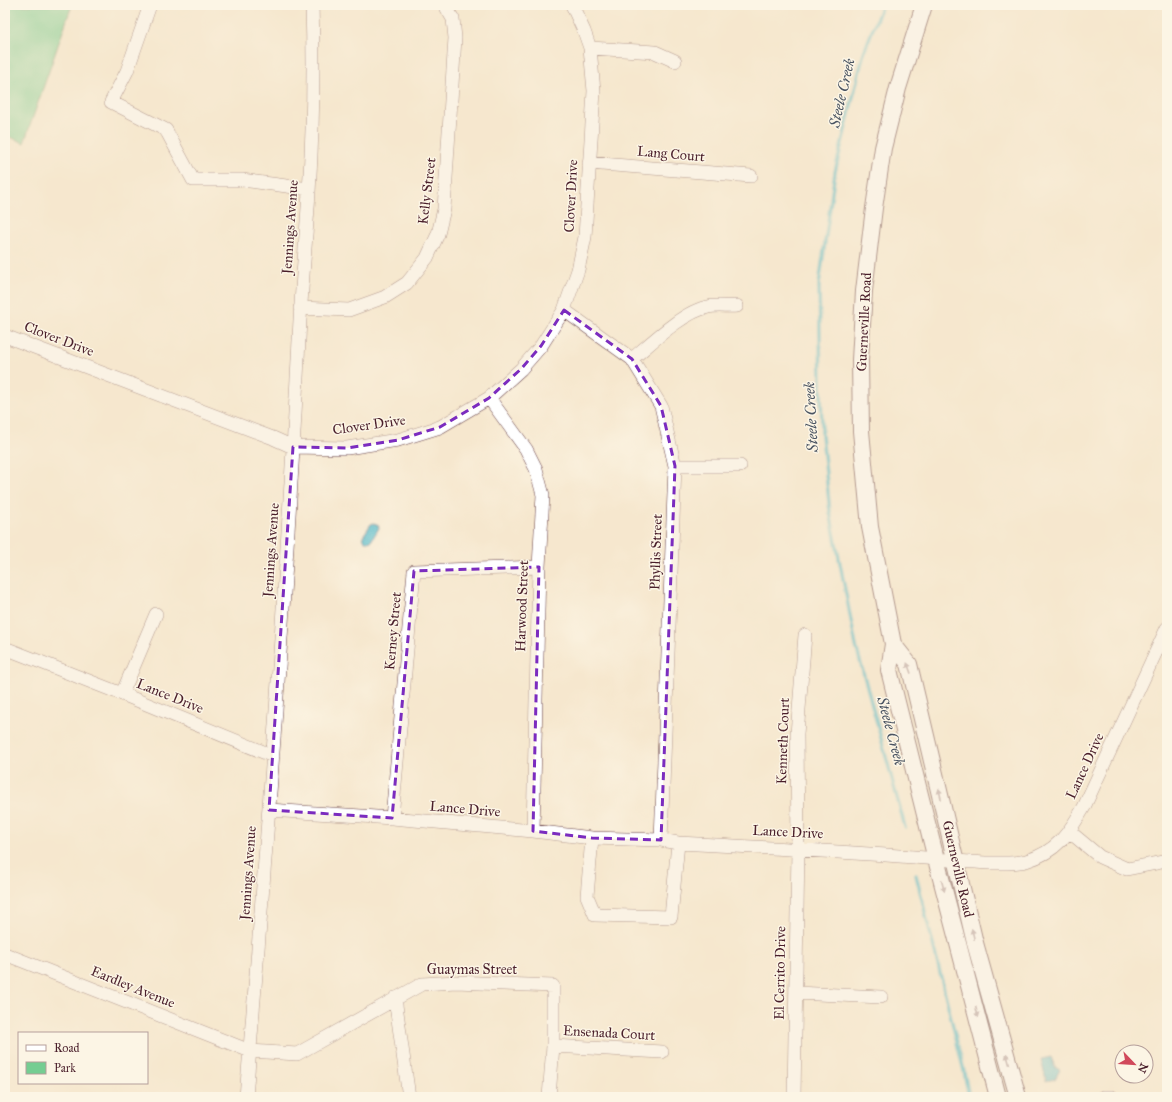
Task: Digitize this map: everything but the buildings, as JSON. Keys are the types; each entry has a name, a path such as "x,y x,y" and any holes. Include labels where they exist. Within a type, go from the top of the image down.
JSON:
{"main road":[{"name":"Guerneville Road","path":"924,5 898,88 883,148 874,208 863,307 860,360 864,479 870,527 893,644 889,670 936,859 998,1097"},
{"name":"Guerneville Road","path":"893,644 909,664 975,943 1018,1097"}],"street":[{"path":"150,5 127,71 111,102 166,130 193,180 242,180 309,189"},
{"name":"Jennings Avenue","path":"246,1097 273,756 293,447 300,308 309,189 314,60 312,5"},
{"name":"Clover Drive","path":"5,336 273,438 293,447 347,448 398,440 440,427 489,398 521,369 541,346 564,310 578,270 586,237 594,91 590,48 572,5"},
{"name":"Kelly Street","path":"300,308 348,310 385,297 407,283 427,258 438,234 444,209 455,38 453,19 446,7"},
{"path":"590,48 655,52 675,61"},
{"name":"Lang Court","path":"589,163 751,176"},
{"path":"632,359 685,316 697,310 709,307 736,306"},
{"name":"Phyllis Street","path":"564,310 632,359 661,406 675,466 661,840"},
{"name":"Harwood Street","path":"489,398 526,450 536,469 543,495 539,567 533,831"},
{"path":"675,466 740,466"},
{"name":"Kerney Street","path":"392,818 414,572 539,567"},
{"name":"Lance Drive","path":"122,694 156,614"},
{"name":"Lance Drive","path":"269,810 392,818 592,838 661,840 678,843 798,849 936,859 956,862 1014,863 1026,861 1048,851 1058,844 1070,832 1162,652 1167,628"},
{"name":"Kenneth Court","path":"798,849 797,734 805,635"},
{"name":"Lance Drive","path":"5,648 273,756"},
{"path":"1070,832 1100,857 1127,869 1167,861"},
{"path":"592,838 587,896 595,915 671,918 678,843"},
{"name":"El Cerrito Drive","path":"794,1097 798,849"},
{"name":"Eardley Avenue","path":"5,954 250,1051"},
{"name":"Guaymas Street","path":"250,1051 297,1054 422,984 456,982 553,986 553,1046 549,1097"},
{"path":"796,993 881,997"},
{"path":"395,998 409,1097"},
{"name":"Ensenada Court","path":"553,1046 662,1052"},
{"path":"1103,1097 1112,1097"}],"highlighted area":[{"path":"564,310 632,359 661,406 675,466 661,840 592,838 533,831 539,567 414,571 392,818 269,810 293,447 347,448 398,440 440,427 489,398 521,369 541,346"}],"green space":[{"path":"5,5 72,5 24,143 5,135"}],"water":[{"path":"374,523 378,525 379,528 371,541 368,542 364,540 363,536 371,524"},
{"path":"1051,1057 1055,1067 1060,1070 1055,1079 1046,1081 1041,1059"}],"waterway":[{"name":"Steele Creek","path":"882,5 864,52 835,172 819,285 822,435 830,512 856,646 905,827"},
{"name":"Steele Creek","path":"916,875 969,1097"}]}
